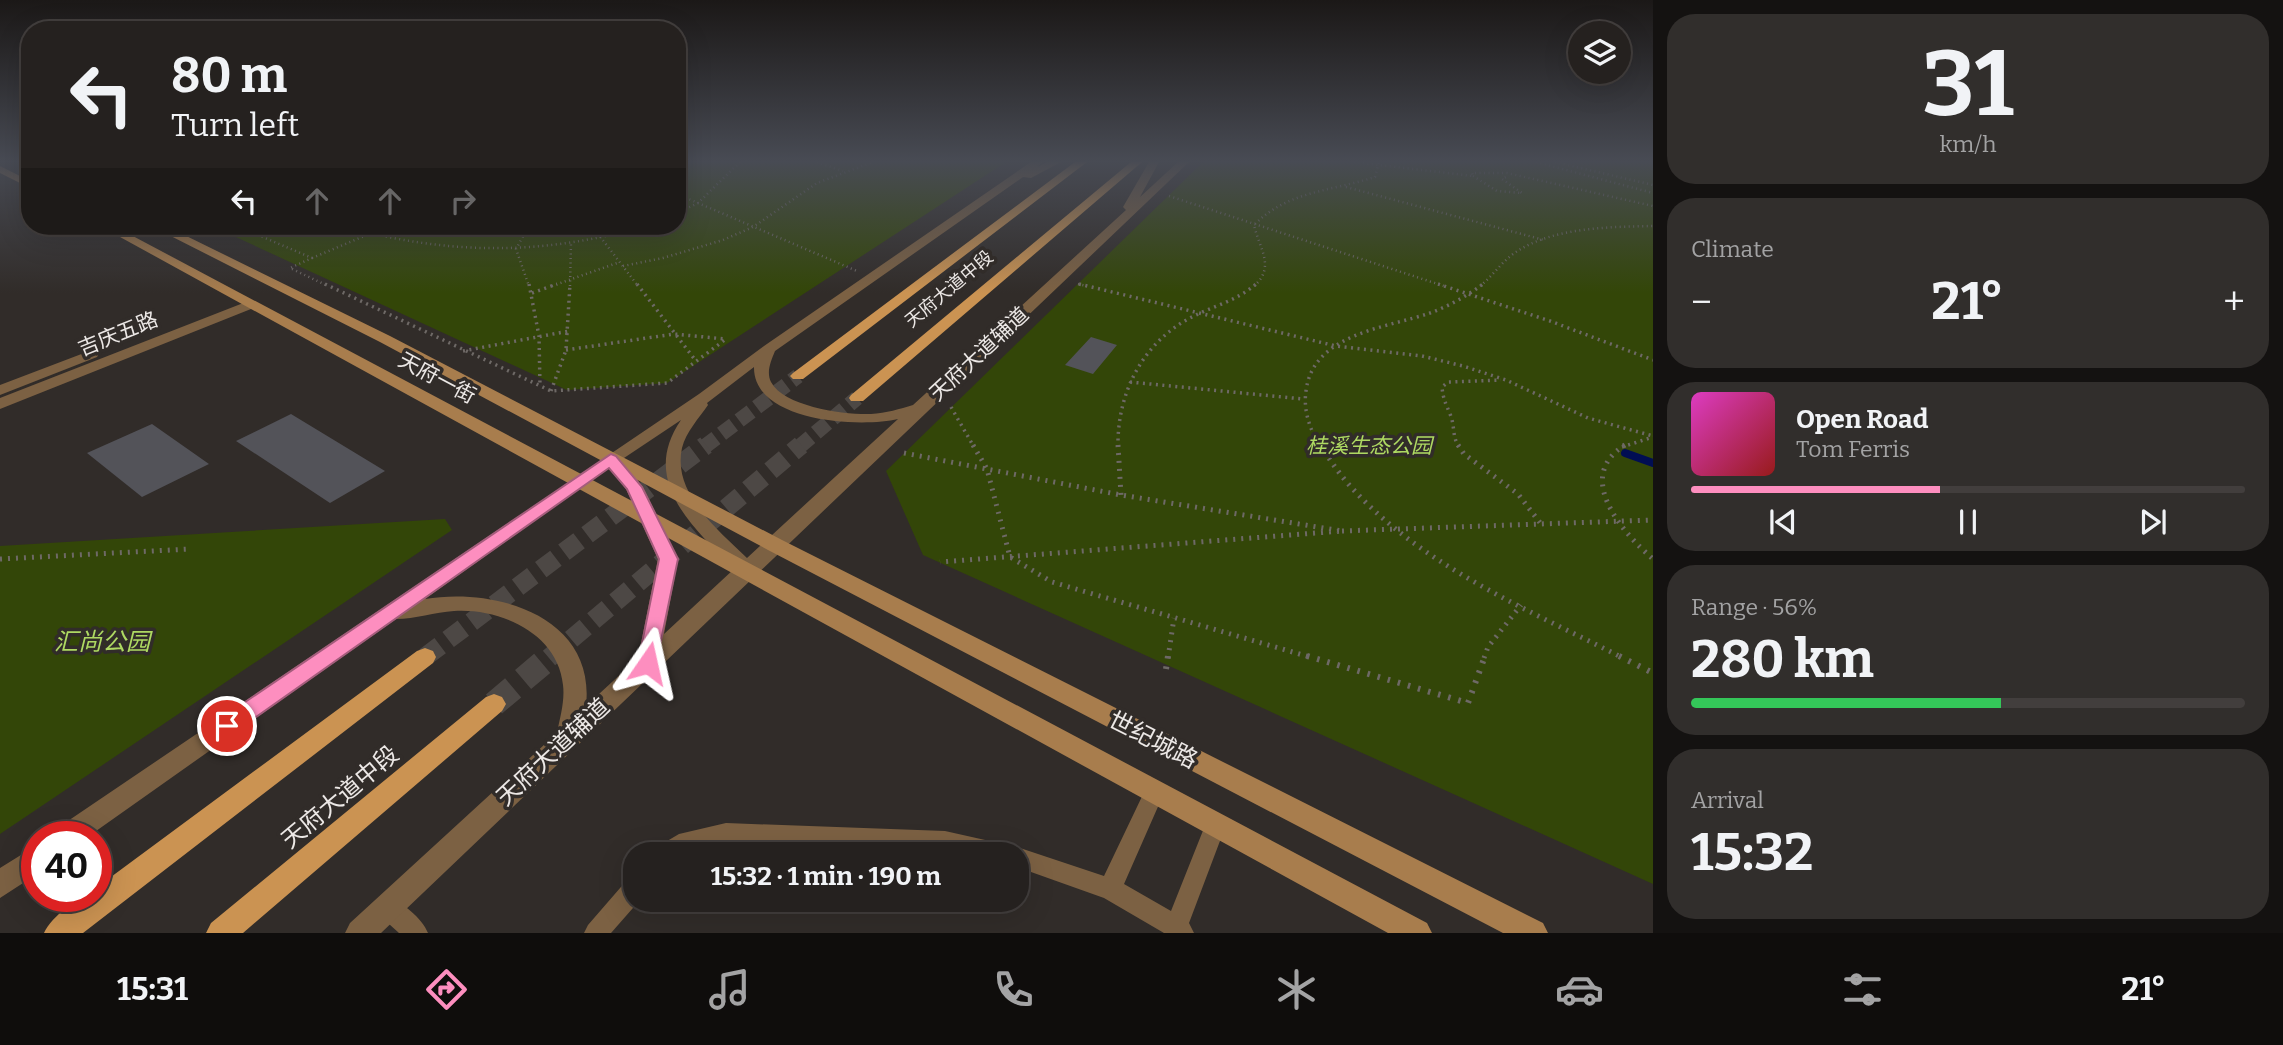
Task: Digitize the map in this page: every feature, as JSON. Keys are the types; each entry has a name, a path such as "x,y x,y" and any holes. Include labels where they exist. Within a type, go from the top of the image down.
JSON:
{"main road":[{"name":"天府大道中段","path":"798,376 1024,206"},
{"name":"天府大道中段","path":"857,398 1085,206"},
{"name":"天府一街","path":"123,235 747,570"},
{"name":"天府一街","path":"175,235 385,339 775,545"},
{"name":"世纪城路","path":"775,545 1533,933"},
{"name":"世纪城路","path":"747,570 1154,793 1417,933"},
{"path":"59,933 425,657"},
{"name":"天府大道中段","path":"221,933 494,704"}],"street":[{"path":"90,821 611,459 705,397 769,349 976,206"},
{"path":"1120,222 1129,206"},
{"name":"天府大道辅道","path":"360,933 1138,206"},
{"name":"吉庆五路","path":"0,390 245,301"},
{"name":"吉庆五路","path":"0,404 245,301"},
{"path":"769,349 761,371 765,386 781,400 809,411 844,419 864,419 888,417 921,408"},
{"path":"705,397 674,446 671,464 680,495 714,537 747,570"},
{"path":"611,459 634,487 652,519 668,559 648,663"},
{"path":"387,615 438,603 473,602 508,608 532,621 556,641 569,664 575,688 568,738"},
{"path":"0,884 21,869"}],"lane":[{"path":"1110,889 1154,793"},
{"path":"1029,861 1110,889 1179,930 1215,825"},
{"path":"685,842 726,833 949,842"},
{"path":"596,933 623,902"},
{"path":"387,908 416,933"}],"path":[{"path":"702,206 847,266"},
{"path":"532,293 621,264 696,249 753,227 782,206"},
{"path":"1196,206 1550,321 1653,360"},
{"path":"1121,495 1119,423 1130,382 1139,366 1177,325 1197,312 1239,295 1262,280 1266,269 1265,256 1256,239 1254,225 1263,212 1277,206"},
{"path":"1417,206 1545,240"},
{"path":"1653,226 1602,230 1545,240 1518,250 1468,295 1431,312 1344,339 1323,356 1310,373 1303,399 1310,427 1332,466 1377,514 1432,555 1521,605 1653,673"},
{"path":"258,235 312,258"},
{"path":"367,235 290,268 551,391 667,383 726,339 674,334 566,350"},
{"path":"374,235 446,249 516,249 612,235"},
{"path":"524,235 516,249 532,293 539,336 540,386"},
{"path":"598,235 696,361"},
{"path":"551,391 566,350 569,331 568,281 571,243"},
{"path":"1078,284 1336,346 1422,356 1506,380 1588,418 1653,437"},
{"path":"463,351 569,331"},
{"path":"1506,380 1448,382 1442,387 1444,405 1451,415 1455,441 1464,454 1518,494 1541,524"},
{"path":"1130,382 1303,399"},
{"path":"951,407 987,469 1010,557 1052,582 1468,703 1488,647 1521,605"},
{"path":"1653,437 1622,447 1608,459 1602,475 1604,496 1616,522 1653,559"},
{"path":"904,453 1121,495 1342,531"},
{"path":"940,562 1342,531 1653,520"},
{"path":"0,559 190,548"},
{"path":"1167,669 1174,618"}],"green space":[{"path":"686,206 939,206 667,383 567,390 231,235 686,235"},
{"name":"桂溪生态公园","path":"1158,206 1653,206 1653,884 923,555 886,471"},
{"name":"汇尚公园","path":"445,519 452,530 0,834 0,546"}],"building":[{"path":"1091,337 1117,345 1093,374 1065,365"},
{"path":"291,414 385,471 330,503 236,441"},
{"path":"152,424 209,464 142,497 87,453"}],"waterway":[{"path":"1625,453 1653,463"}],"tunnel":[{"path":"704,447 798,376"},
{"path":"799,447 857,398"},
{"path":"425,657 706,445"},
{"path":"549,658 801,445"},
{"path":"494,704 551,656"}],"route":[{"path":"227,726 611,459 634,487 652,519 668,559 648,663"}]}
